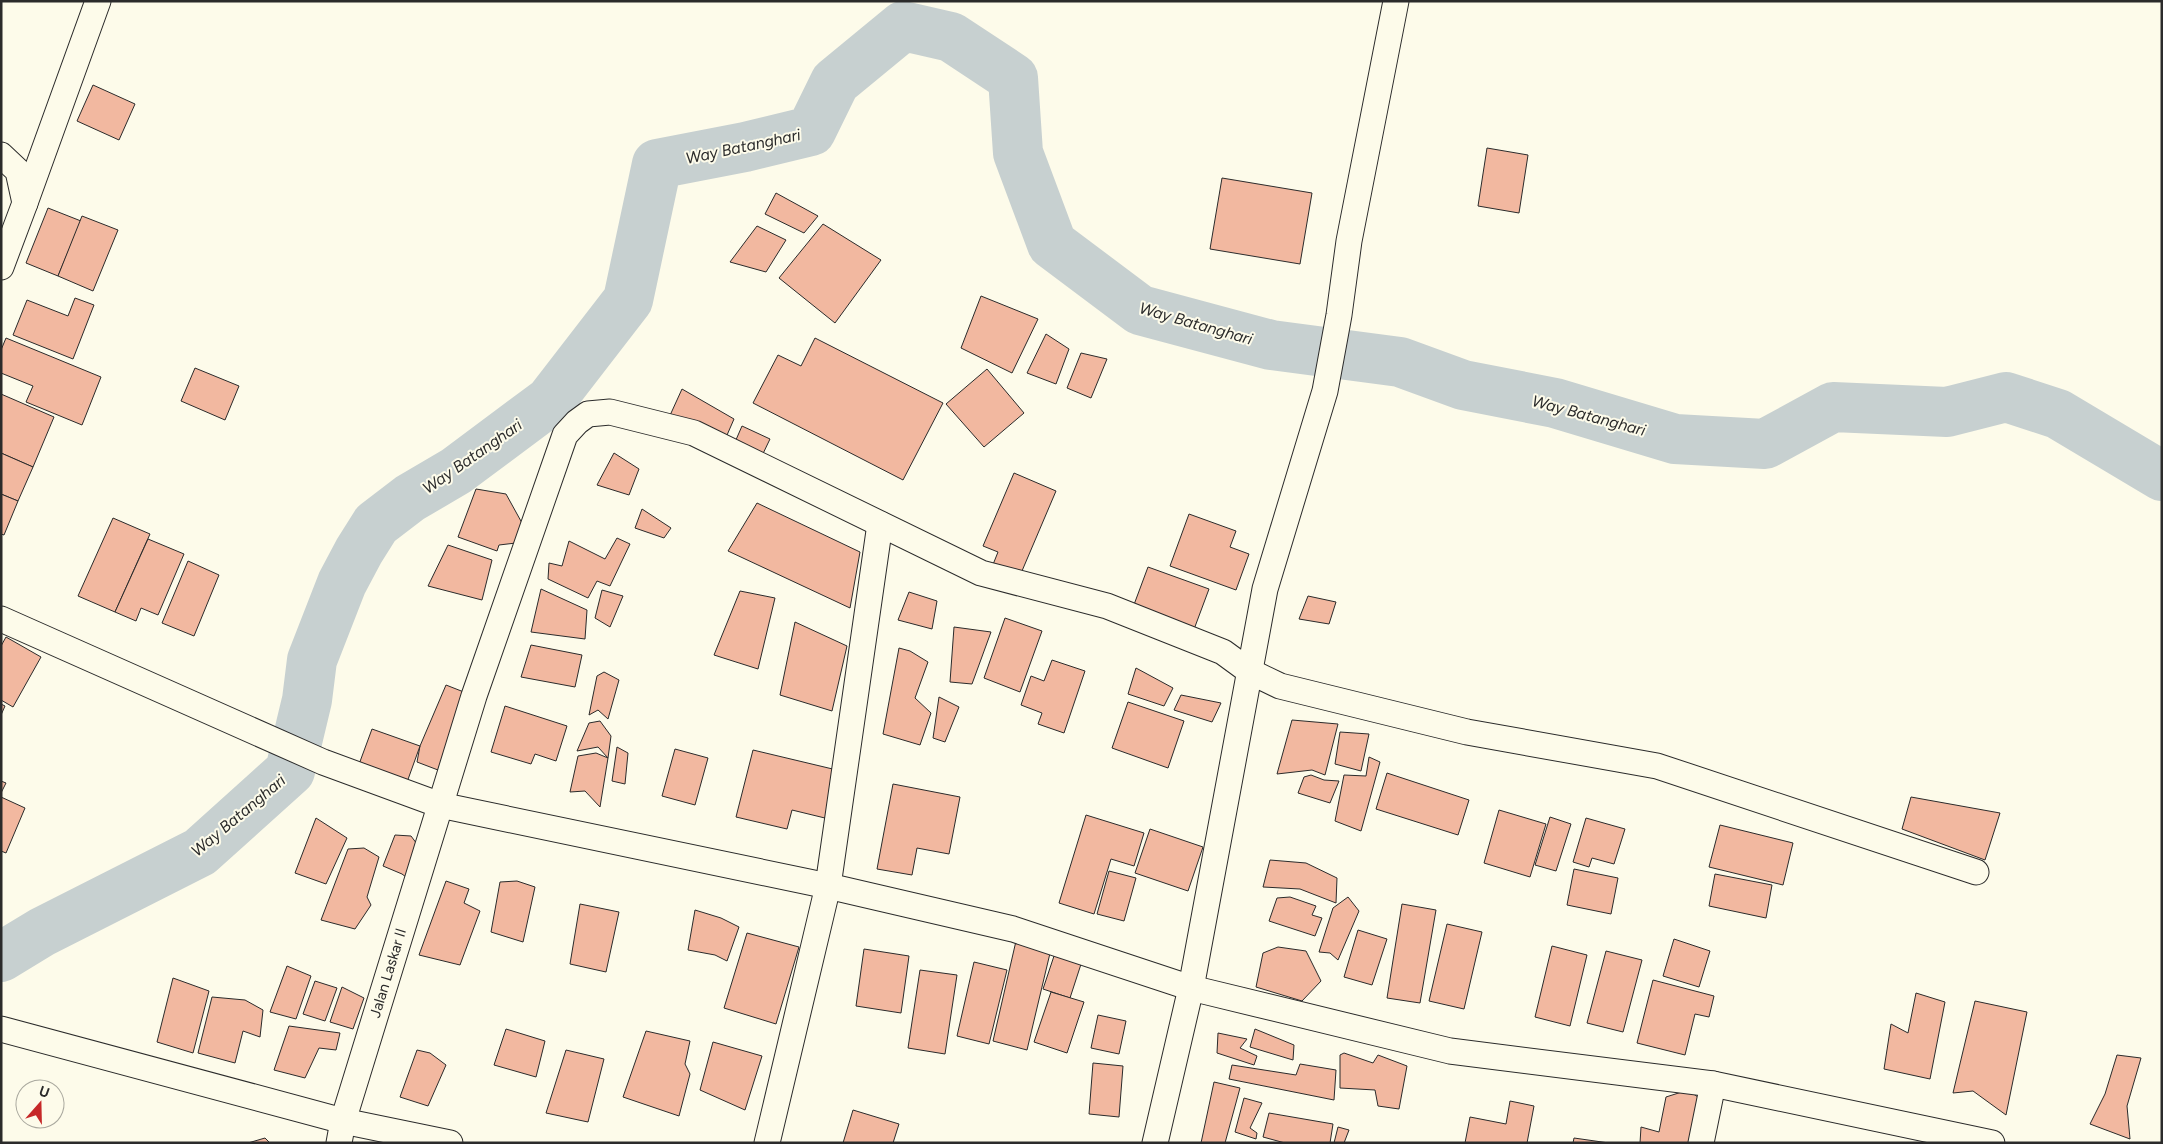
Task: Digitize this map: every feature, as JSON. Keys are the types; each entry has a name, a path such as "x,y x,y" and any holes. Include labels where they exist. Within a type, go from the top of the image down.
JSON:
{"street":[{"path":"1,267 98,1"},
{"path":"1155,1143 1191,988 1265,589 1325,391 1340,315 1349,241 1396,1"},
{"path":"1,155 18,171 25,203"},
{"name":"Jalan Laskar II","path":"341,1132 474,696 565,435 577,422 588,414 610,412 624,414 694,433 980,573 1107,606 1223,652 1249,671 1280,686 1467,732 1657,766 1976,872"},
{"path":"767,1143 828,886 880,524"},
{"path":"1,619 323,762 440,805 828,886 1013,929 1191,988 1450,1051 1713,1084 1992,1143"},
{"path":"1,1029 56,1044 341,1132 450,1143"},
{"path":"1702,1143 1713,1084"}],"building":[{"path":"93,85 135,104 119,140 77,121"},
{"path":"1487,148 1528,155 1519,213 1478,206"},
{"path":"1222,178 1312,193 1300,264 1210,249"},
{"path":"776,193 818,216 804,233 765,214"},
{"path":"48,208 81,221 58,276 26,263"},
{"path":"82,216 118,230 93,291 58,276"},
{"path":"823,224 881,260 835,323 779,278"},
{"path":"757,226 786,240 766,272 730,262"},
{"path":"981,296 1038,319 1012,373 961,348"},
{"path":"75,298 94,305 73,359 13,335 27,300 68,316"},
{"path":"1046,334 1069,349 1056,384 1027,373"},
{"path":"6,338 101,377 82,425 26,402 33,386 1,373 1,350"},
{"path":"815,338 943,403 903,480 753,403 778,355 801,366"},
{"path":"1081,353 1107,359 1091,398 1067,388"},
{"path":"195,368 239,386 225,420 181,401"},
{"path":"987,369 1024,413 984,447 946,404"},
{"path":"682,389 734,419 724,442 667,422"},
{"path":"1,394 54,417 33,467 1,453"},
{"path":"742,426 770,439 759,462 732,449"},
{"path":"1,453 33,467 18,501 1,494"},
{"path":"614,453 639,469 629,495 597,485"},
{"path":"1014,473 1056,491 1019,578 992,567 998,552 983,546"},
{"path":"476,489 506,494 522,523 516,543 499,545 497,551 458,537"},
{"path":"1,494 18,501 4,535 1,534"},
{"path":"757,503 860,552 850,608 728,551"},
{"path":"642,509 671,528 664,538 635,528"},
{"path":"1189,514 1236,531 1230,547 1249,554 1236,590 1170,566"},
{"path":"113,518 150,534 115,612 78,596"},
{"path":"617,538 630,544 610,586 597,581 588,598 548,579 549,563 562,566 569,541 605,559"},
{"path":"148,539 184,554 158,615 141,608 136,621 115,612"},
{"path":"448,545 492,560 482,600 428,586"},
{"path":"188,561 219,575 194,636 162,623"},
{"path":"1148,567 1209,589 1193,632 1132,610"},
{"path":"541,589 587,610 585,639 531,632"},
{"path":"602,590 623,596 610,627 595,618"},
{"path":"740,591 775,598 758,669 714,655"},
{"path":"909,592 937,601 932,629 898,620"},
{"path":"1308,596 1336,602 1329,624 1299,619"},
{"path":"1005,618 1042,631 1020,692 984,678"},
{"path":"795,622 847,646 832,711 780,695"},
{"path":"954,627 991,632 972,684 950,682"},
{"path":"6,637 41,657 13,707 1,700 1,646"},
{"path":"531,645 582,655 575,687 521,677"},
{"path":"899,648 910,651 928,662 915,698 931,713 920,745 883,734"},
{"path":"1052,660 1085,671 1064,733 1038,724 1042,713 1021,705 1031,676 1044,681"},
{"path":"1136,668 1173,688 1164,706 1128,694"},
{"path":"604,672 619,680 608,719 598,710 589,715 597,676"},
{"path":"446,685 474,696 438,770 417,762 420,746"},
{"path":"1181,695 1221,703 1212,722 1174,710"},
{"path":"939,697 959,707 945,742 933,738"},
{"path":"1128,702 1184,721 1168,768 1112,748"},
{"path":"1,704 5,706 1,715"},
{"path":"505,706 567,726 556,761 535,754 531,764 491,752"},
{"path":"1292,720 1338,724 1325,775 1312,770 1277,774"},
{"path":"600,721 611,736 608,758 598,747 577,751 589,723"},
{"path":"372,729 420,746 406,785 358,767"},
{"path":"1340,732 1369,734 1361,771 1335,764"},
{"path":"617,747 628,753 625,784 612,781"},
{"path":"675,749 708,758 695,805 662,796"},
{"path":"753,750 841,771 829,819 792,810 787,829 736,817"},
{"path":"596,753 608,758 600,807 585,791 570,792 578,756"},
{"path":"1369,757 1380,762 1361,831 1335,821 1344,775 1366,776"},
{"path":"1387,773 1469,800 1458,835 1376,809"},
{"path":"1311,775 1324,780 1339,781 1330,803 1298,793 1304,777"},
{"path":"1,781 6,783 1,793"},
{"path":"893,784 960,797 949,854 917,848 912,875 877,869"},
{"path":"1,797 25,808 6,853 1,851"},
{"path":"1911,797 2000,813 1985,860 1902,829"},
{"path":"1499,810 1546,824 1530,877 1484,863"},
{"path":"1086,815 1144,833 1134,866 1111,859 1094,914 1059,903"},
{"path":"1550,817 1571,824 1556,871 1535,865"},
{"path":"316,818 347,838 326,884 295,873"},
{"path":"1586,818 1625,829 1614,864 1592,858 1589,867 1573,862"},
{"path":"1720,825 1793,843 1783,885 1709,867"},
{"path":"1150,829 1203,847 1188,891 1135,873"},
{"path":"395,835 411,836 420,848 410,880 402,874 383,866"},
{"path":"364,848 379,857 367,897 371,905 355,929 321,920 348,849"},
{"path":"1270,860 1306,863 1337,878 1336,903 1300,889 1263,887"},
{"path":"1574,869 1618,878 1611,914 1567,905"},
{"path":"1109,871 1136,878 1124,921 1097,914"},
{"path":"1715,874 1772,885 1766,918 1709,906"},
{"path":"446,881 469,889 464,903 480,911 460,965 419,955"},
{"path":"517,881 535,887 523,942 491,932 500,882"},
{"path":"1290,897 1316,906 1312,915 1322,918 1315,936 1269,921 1277,898"},
{"path":"1348,897 1359,911 1338,960 1330,953 1319,952 1333,908"},
{"path":"580,904 619,912 606,972 570,964"},
{"path":"1402,904 1436,910 1420,1003 1387,998"},
{"path":"695,910 721,918 739,927 727,961 715,955 688,950"},
{"path":"1447,924 1482,932 1464,1009 1429,1001"},
{"path":"1358,930 1387,939 1372,985 1344,977"},
{"path":"747,933 799,947 776,1024 724,1008"},
{"path":"1674,939 1710,951 1699,987 1663,976"},
{"path":"1016,941 1051,949 1027,1050 993,1041"},
{"path":"1552,946 1587,955 1570,1026 1535,1017"},
{"path":"1278,947 1306,951 1321,981 1302,1001 1256,987 1263,953"},
{"path":"864,949 909,956 901,1013 856,1006"},
{"path":"1056,950 1083,958 1070,998 1043,989"},
{"path":"1606,951 1642,960 1623,1032 1587,1023"},
{"path":"974,962 1007,970 989,1044 957,1036"},
{"path":"287,966 311,976 296,1019 270,1012"},
{"path":"920,970 957,975 945,1054 908,1048"},
{"path":"173,978 209,991 193,1053 157,1042"},
{"path":"1653,980 1714,996 1709,1017 1695,1014 1685,1055 1637,1043"},
{"path":"315,981 337,988 325,1021 303,1014"},
{"path":"342,987 364,998 353,1029 330,1022"},
{"path":"1051,992 1084,1002 1067,1053 1034,1042"},
{"path":"1916,993 1945,1002 1930,1079 1884,1069 1891,1024 1908,1033"},
{"path":"212,997 245,1000 263,1010 260,1037 243,1031 235,1063 198,1053"},
{"path":"1975,1001 2027,1012 2006,1115 1973,1091 1953,1093"},
{"path":"1098,1015 1126,1021 1119,1054 1091,1048"},
{"path":"289,1026 340,1033 336,1050 319,1048 305,1078 274,1070"},
{"path":"506,1029 545,1041 536,1077 494,1065"},
{"path":"1255,1029 1294,1045 1293,1060 1250,1047"},
{"path":"646,1031 690,1041 685,1064 690,1074 679,1116 623,1097"},
{"path":"1218,1033 1247,1039 1240,1048 1257,1056 1254,1065 1217,1053"},
{"path":"713,1042 762,1056 745,1110 700,1090"},
{"path":"417,1050 430,1053 446,1065 428,1106 400,1097"},
{"path":"566,1050 604,1059 588,1122 546,1113"},
{"path":"1344,1053 1373,1063 1378,1055 1407,1066 1399,1109 1378,1106 1375,1090 1340,1088 1340,1055"},
{"path":"2117,1055 2141,1058 2127,1106 2130,1139 2090,1124 2105,1094"},
{"path":"1093,1063 1123,1066 1119,1117 1089,1114"},
{"path":"1300,1064 1336,1070 1334,1100 1229,1079 1232,1065 1296,1075"},
{"path":"1214,1082 1240,1088 1225,1143 1201,1143"},
{"path":"1688,1090 1702,1100 1691,1143 1640,1143 1641,1127 1659,1132 1666,1097"},
{"path":"1244,1098 1262,1103 1250,1128 1257,1133 1256,1139 1235,1132"},
{"path":"1510,1101 1534,1106 1527,1143 1465,1143 1470,1117 1506,1124"},
{"path":"853,1110 899,1124 893,1143 843,1143"},
{"path":"1269,1113 1333,1124 1330,1143 1285,1143 1263,1137"},
{"path":"1338,1127 1349,1130 1344,1143 1334,1143"},
{"path":"265,1138 270,1143 248,1143"},
{"path":"1574,1138 1609,1143 1573,1143"}],"waterway":[{"name":"Way Batanghari","path":"1,957 42,932 200,852 290,771 307,700 312,660 342,583 359,551 376,524 410,498 456,471 550,401 628,300 657,164 745,147 811,131 835,82 903,26 951,37 1013,78 1018,153 1052,244 1140,310 1271,345 1400,362 1463,385 1555,403 1675,439 1765,444 1833,407 1947,412 2006,397 2058,414 2162,476"}]}
